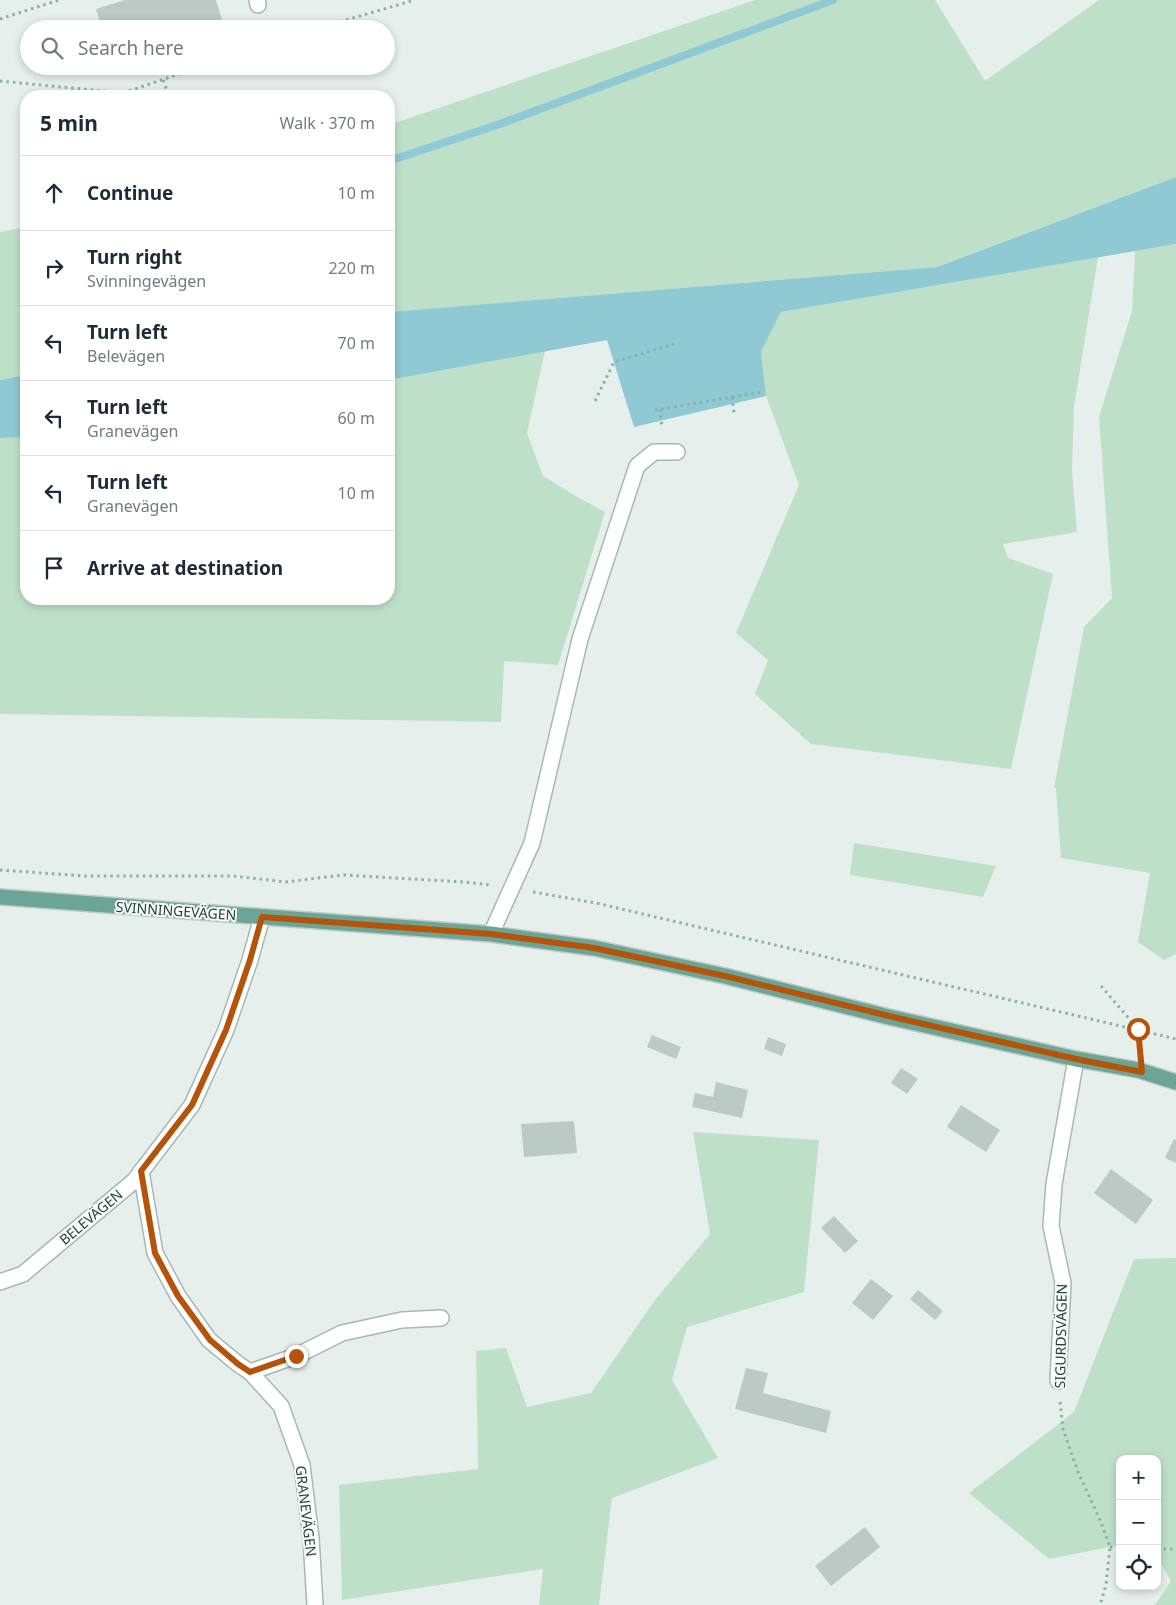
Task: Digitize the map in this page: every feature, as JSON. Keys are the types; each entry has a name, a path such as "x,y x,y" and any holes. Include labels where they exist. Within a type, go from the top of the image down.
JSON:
{"main road":[{"name":"SVINNINGEVÄGEN","path":"0,897 491,934 594,948 725,976 1076,1059 1142,1072 1176,1082"}],"street":[{"path":"491,934 532,843 580,639 636,466 654,452 676,452"},
{"name":"BELEVÄGEN","path":"0,1282 22,1274 134,1181 192,1105 226,1030 250,960 262,917"},
{"name":"SIGURDSVÄGEN","path":"1058,1381 1063,1283 1051,1226 1054,1184 1076,1059"},
{"name":"GRANEVÄGEN","path":"141,1171 155,1253 178,1296 210,1340 250,1372 282,1406 302,1465 311,1538 315,1605"},
{"path":"250,1372 296,1356 342,1334 402,1320 441,1318"}],"path":[{"path":"0,19 59,0"},
{"path":"346,20 416,0"},
{"path":"132,90 177,75"},
{"path":"163,80 167,90"},
{"path":"0,81 92,90"},
{"path":"595,401 614,362 674,344"},
{"path":"655,410 762,392"},
{"path":"732,397 734,413"},
{"path":"660,410 662,428"},
{"path":"1101,986 1138,1029 1142,1072"},
{"name":"SIGURDSVÄGEN","path":"1058,1381 1063,1429 1078,1472 1110,1547 1106,1584 1100,1605"},
{"path":"1110,1547 1116,1548"},
{"path":"1161,1549 1176,1549"}],"green space":[{"path":"755,0 935,0 985,81 1099,0 1176,0 1176,177 937,267 395,312 395,123"},
{"path":"20,228 20,376 0,380 0,232"},
{"path":"1176,244 1176,954 1164,960 1138,942 1150,873 1061,858 1056,788 1054,788 1084,627 1112,598 1099,417 1132,311 1135,251"},
{"path":"1098,257 1074,407 1072,470 1077,532 1003,544 1008,558 1053,574 1011,769 811,744 755,694 768,660 736,633 799,485 766,396 761,352 781,312"},
{"path":"545,351 527,433 543,476 605,512 558,665 504,661 501,722 0,714 0,438 20,437 20,605 395,605 395,379"},
{"path":"854,843 996,866 983,897 850,875"},
{"path":"693,1132 819,1140 804,1292 687,1327 672,1380 718,1458 612,1498 599,1605 539,1605 543,1569 342,1600 339,1485 478,1469 476,1351 506,1348 527,1407 591,1393 655,1300 710,1234"},
{"path":"1176,1258 1176,1605 1155,1605 1171,1581 1161,1564 1161,1455 1116,1455 1116,1546 1049,1559 969,1493 1074,1412 1134,1259"}],"water":[{"path":"1176,177 1176,244 781,312 761,352 766,396 634,427 607,340 395,379 395,312 937,267"},
{"path":"20,376 20,437 0,438 0,380"}],"building":[{"path":"125,0 216,0 222,20 99,20 96,9"},
{"path":"652,1035 681,1047 676,1059 647,1047"},
{"path":"768,1037 786,1044 782,1056 764,1049"},
{"path":"901,1068 918,1079 907,1094 891,1083"},
{"path":"716,1082 748,1090 742,1118 692,1107 695,1093 713,1097"},
{"path":"961,1105 1000,1130 986,1152 947,1127"},
{"path":"574,1121 577,1153 524,1157 521,1124"},
{"path":"1174,1139 1176,1140 1176,1163 1165,1158"},
{"path":"1111,1169 1153,1200 1136,1224 1094,1193"},
{"path":"834,1216 858,1241 845,1253 821,1228"},
{"path":"871,1279 893,1296 873,1320 852,1303"},
{"path":"918,1290 943,1311 935,1320 910,1299"},
{"path":"746,1368 768,1373 763,1393 831,1411 826,1433 735,1409"},
{"path":"865,1527 880,1547 831,1586 815,1566"}],"waterway":[{"path":"395,159 500,124 833,0"}],"route":[{"path":"296,1356 250,1372 210,1340 178,1296 155,1253 141,1171 192,1105 226,1030 250,960 262,917 491,934 594,948 725,976 1076,1059 1142,1072 1138,1029"}]}
